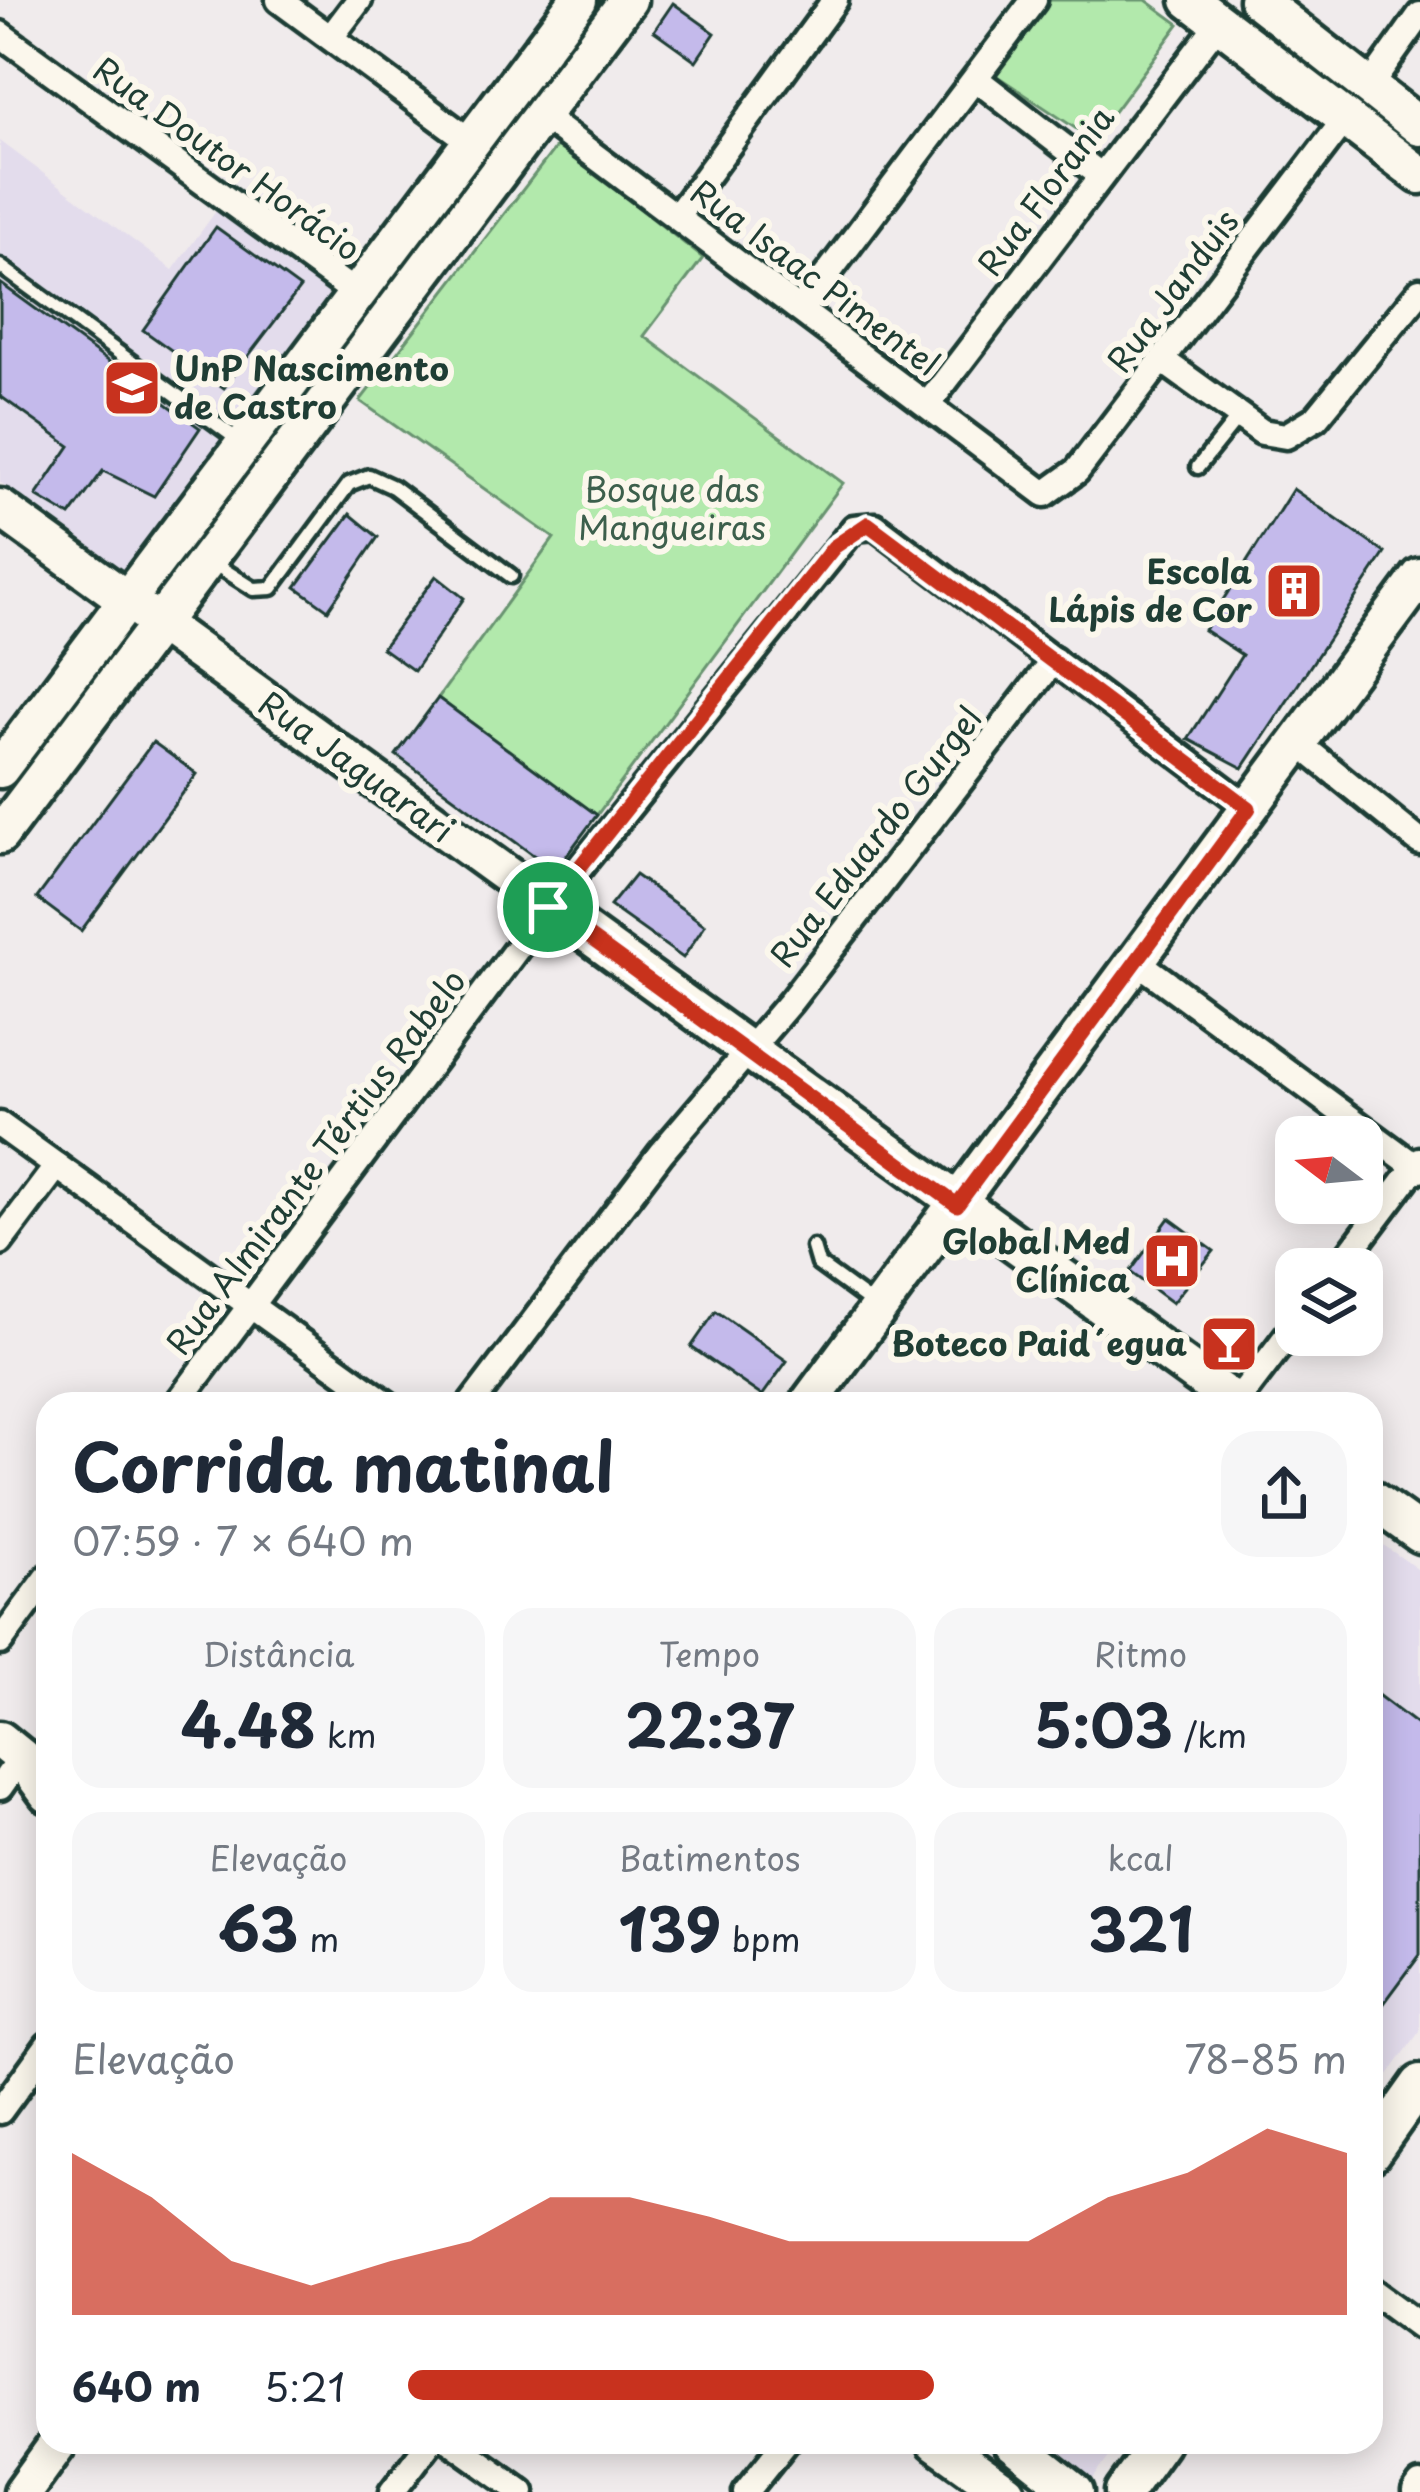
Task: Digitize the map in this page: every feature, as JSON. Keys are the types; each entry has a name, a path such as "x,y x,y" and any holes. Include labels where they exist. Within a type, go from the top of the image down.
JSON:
{"main road":[{"path":"580,0 587,56"},
{"path":"0,769 580,0"},
{"path":"0,835 628,0"},
{"path":"1258,0 1420,127"},
{"path":"1205,10 1420,175"},
{"path":"301,373 355,365"},
{"name":"Rua Jaguarari","path":"0,508 1220,1392"},
{"path":"818,1392 1420,577"},
{"path":"1383,1508 1420,1534"},
{"path":"1383,2135 1420,2084"},
{"path":"31,2489 52,2454"},
{"path":"953,2454 1006,2492"},
{"path":"1027,2454 1075,2492"},
{"path":"1124,2492 1151,2454"}],"street":[{"path":"279,0 470,141"},
{"path":"331,37 359,0"},
{"path":"677,216 836,0"},
{"path":"802,309 1034,0"},
{"name":"Rua Florania","path":"928,404 1099,174 1205,10"},
{"path":"1369,87 1420,15"},
{"name":"Rua Doutor Horácio","path":"0,34 358,295"},
{"path":"976,79 1099,174"},
{"name":"Rua Isaac Pimentel","path":"543,117 1045,494"},
{"name":"Rua Janduis","path":"1045,494 1077,471 1346,118"},
{"path":"1162,360 1240,416 1277,436 1295,434 1316,418 1420,291"},
{"name":"Rua Almirante Tértius Rabelo","path":"186,1392 548,907 834,547 854,528 875,526 1054,660"},
{"path":"1054,660 1249,808"},
{"name":"Rua Eduardo Gurgel","path":"480,1392 1054,660"},
{"path":"1298,742 1419,839"},
{"path":"1134,959 1418,1165 1354,1248"},
{"path":"0,1125 370,1392"},
{"path":"0,1242 57,1166"},
{"path":"1246,1392 1275,1352"},
{"path":"0,1642 36,1593"},
{"path":"0,1787 23,1753"},
{"path":"0,2111 36,2062"},
{"path":"1383,2299 1420,2326"},
{"path":"392,2492 421,2454"},
{"path":"469,2454 522,2492"},
{"path":"746,2492 776,2454"}],"lane":[{"path":"0,266 246,445"},
{"path":"1198,467 1240,416"},
{"path":"208,560 254,589 272,588 349,484 369,476 393,487 511,576"},
{"path":"813,1246 818,1264 878,1308"}],"shaded area":[{"name":"UnP Nascimento de Castro","path":"0,141 173,270 219,207 335,294 124,573 0,482"},
{"path":"1383,1545 1420,1571 1420,2031 1383,2082"},
{"path":"1036,2454 1111,2454 1085,2490"}],"green space":[{"path":"1048,0 1146,0 1179,24 1093,140 994,74"},
{"name":"Bosque das Mangueiras","path":"558,144 703,258 644,336 843,483 597,815 438,698 554,538 360,401"}],"building":[{"path":"673,3 715,33 696,61 654,31"},
{"path":"216,227 300,288 224,388 143,330"},
{"path":"0,283 200,428 154,496 103,471 70,516 36,496 70,446 0,396"},
{"name":"Escola Lápis de Cor","path":"1293,489 1385,553 1243,768 1188,739 1242,655 1204,630"},
{"path":"350,514 378,537 328,610 296,587"},
{"path":"436,576 464,598 414,671 382,648"},
{"path":"438,698 597,815 555,871 396,755"},
{"path":"153,742 197,774 81,931 37,898"},
{"path":"635,875 705,925 683,958 610,906"},
{"name":"Global Med Clínica","path":"1169,1218 1214,1251 1172,1303 1130,1272"},
{"path":"716,1311 787,1361 765,1392 756,1392 691,1347"},
{"name":"Boteco Paid´egua","path":"1219,1322 1254,1345 1238,1368 1204,1343"},
{"path":"1383,1699 1420,1727 1420,1955 1383,2005"}],"place":[{"name":"UnP Nascimento de Castro","path":"132,388"},
{"name":"Escola Lápis de Cor","path":"1294,591"},
{"name":"Global Med Clínica","path":"1172,1261"},
{"name":"Boteco Paid´egua","path":"1229,1344"}],"route":[{"path":"868,524 1249,808 957,1205 548,907 834,547 854,528 868,524"}]}
